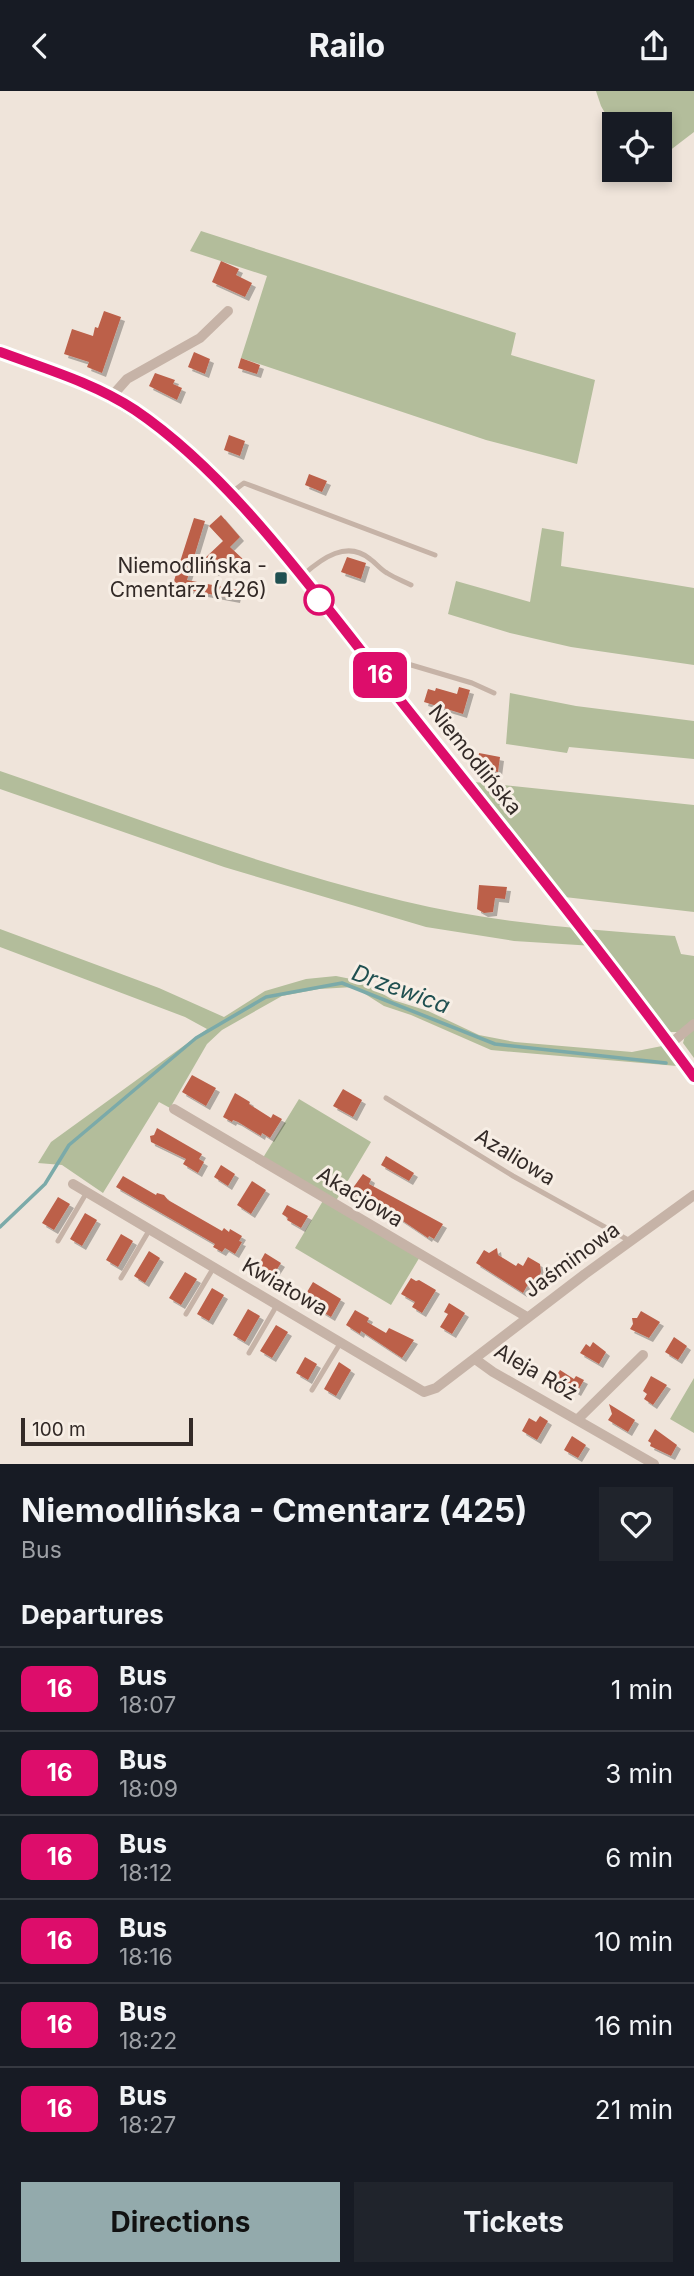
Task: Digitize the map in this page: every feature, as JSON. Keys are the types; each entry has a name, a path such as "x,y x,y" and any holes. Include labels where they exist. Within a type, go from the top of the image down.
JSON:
{"main road":[{"name":"Niemodlińska","path":"0,352 112,396 163,431 214,477 301,577 527,859 694,1077"}],"street":[{"path":"112,396 127,379 200,338 228,311"},
{"path":"670,1044 694,1024"},
{"name":"Akacjowa","path":"174,1108 527,1317"},
{"name":"Kwiatowa","path":"73,1184 424,1392 436,1388 475,1359"},
{"name":"Jaśminowa","path":"475,1359 527,1317 694,1195"},
{"name":"Aleja Róż","path":"578,1419 643,1355"},
{"name":"Aleja Róż","path":"475,1359 493,1372 654,1464"}],"lane":[{"path":"230,494 244,483 435,555"},
{"path":"301,577 314,565 344,550 369,557 384,572 411,585"},
{"path":"370,663 381,658 391,659 494,692"},
{"name":"Azaliowa","path":"386,1098 513,1176 630,1241"},
{"path":"58,1241 87,1192"},
{"path":"121,1278 150,1229"},
{"path":"186,1314 214,1267"},
{"path":"249,1353 277,1305"},
{"path":"312,1390 341,1342"}],"green space":[{"path":"596,91 694,91 694,132 672,149 672,112 604,112"},
{"path":"201,231 516,333 511,355 595,380 577,464 486,440 241,358 267,276 190,251"},
{"path":"542,528 564,532 561,566 694,588 694,665 571,647 510,633 448,614 456,581 530,602"},
{"path":"510,693 576,706 694,721 694,759 569,747 567,753 506,744"},
{"path":"0,771 250,857 403,901 504,920 675,936 681,954 694,956 694,1058 683,1043 686,1032 671,1032 655,1025 594,946 514,941 426,927 224,867 0,789"},
{"path":"465,781 694,805 694,912 556,896"},
{"path":"0,929 159,988 224,1017 265,991 306,979 336,976 361,981 393,1000 428,1011 479,1035 515,1042 632,1052 662,1046 677,1066 491,1050 384,1006 354,987 319,989 282,996 222,1030 207,1044 170,1108 159,1102 103,1193 62,1165 38,1163 51,1142 207,1029 185,1017 0,947"},
{"path":"299,1099 371,1142 334,1204 421,1255 391,1305 295,1248 324,1199 261,1161"},
{"path":"694,1378 694,1433 670,1419"}],"building":[{"path":"221,261 239,269 236,275 252,283 245,297 212,282"},
{"path":"104,311 121,317 102,373 87,367 89,362 64,354 72,329 93,336"},
{"path":"194,352 210,359 205,374 188,367"},
{"path":"241,358 260,365 257,374 238,368"},
{"path":"155,373 175,380 173,384 182,388 177,400 149,386"},
{"path":"229,435 245,441 240,456 224,450"},
{"path":"309,474 327,481 322,492 305,485"},
{"path":"221,515 240,537 230,547 245,561 238,569 228,560 215,572 203,560 223,541 209,526"},
{"path":"194,518 205,521 187,580 238,590 236,599 172,587"},
{"path":"347,557 366,563 361,579 341,572"},
{"path":"459,687 470,690 463,714 424,702 428,689 435,691 436,688 457,694"},
{"path":"479,753 500,757 498,772 477,768"},
{"path":"479,885 507,887 505,899 495,898 493,912 484,913 477,909"},
{"path":"192,1075 216,1088 206,1106 182,1092"},
{"path":"343,1089 362,1100 353,1117 333,1106"},
{"path":"235,1093 271,1118 273,1114 282,1119 270,1138 223,1117"},
{"path":"157,1128 202,1154 199,1159 204,1162 198,1173 183,1164 186,1159 151,1142 150,1136 154,1135"},
{"path":"386,1156 414,1173 409,1181 381,1165"},
{"path":"221,1165 235,1174 228,1186 214,1177"},
{"path":"363,1174 371,1179 369,1184 443,1224 434,1239 350,1192"},
{"path":"123,1176 156,1195 164,1195 168,1200 222,1231 224,1228 229,1232 230,1229 242,1236 239,1241 242,1242 235,1254 225,1248 222,1252 213,1247 215,1244 116,1187"},
{"path":"252,1181 266,1190 251,1214 237,1205"},
{"path":"58,1197 70,1204 54,1230 42,1223"},
{"path":"287,1205 308,1216 301,1228 282,1214"},
{"path":"85,1213 97,1220 82,1246 70,1239"},
{"path":"121,1234 133,1241 118,1267 106,1260"},
{"path":"497,1248 498,1255 516,1266 518,1263 523,1266 528,1257 540,1264 538,1279 536,1277 523,1293 476,1263 484,1250 489,1253"},
{"path":"149,1251 160,1258 145,1283 134,1276"},
{"path":"265,1253 281,1263 270,1280 255,1271"},
{"path":"185,1272 197,1279 181,1305 169,1298"},
{"path":"411,1278 436,1290 422,1313 412,1307 415,1302 401,1294"},
{"path":"313,1282 341,1299 331,1317 304,1297"},
{"path":"212,1288 224,1295 209,1321 197,1314"},
{"path":"449,1303 465,1313 452,1334 440,1327 448,1314 444,1312"},
{"path":"248,1309 260,1316 245,1342 233,1335"},
{"path":"355,1310 369,1318 367,1322 386,1333 389,1328 414,1340 402,1358 361,1331 360,1334 346,1325"},
{"path":"641,1311 660,1322 649,1338 630,1329 632,1318 637,1318"},
{"path":"276,1325 288,1332 272,1358 260,1351"},
{"path":"674,1337 687,1346 678,1360 665,1352"},
{"path":"593,1342 606,1352 599,1364 580,1353 586,1344 590,1347"},
{"path":"305,1357 317,1364 308,1380 296,1373"},
{"path":"339,1362 351,1370 336,1396 324,1389"},
{"path":"560,1370 574,1379 576,1376 584,1380 577,1392 572,1389 565,1396 549,1387"},
{"path":"651,1376 667,1385 653,1405 644,1399 647,1394 643,1391"},
{"path":"609,1404 635,1420 628,1432 608,1420 612,1414"},
{"path":"540,1416 548,1421 537,1440 522,1431 529,1418 536,1422"},
{"path":"655,1429 677,1445 671,1456 650,1446 648,1441"},
{"path":"572,1436 586,1445 578,1458 564,1450"}],"waterway":[{"name":"Drzewica","path":"0,1227 45,1184 69,1145 196,1038 266,997 342,983 495,1044 666,1063"}],"bus line":[{"name":"16","path":"0,352 112,396 163,431 214,477 301,577 465,781 694,1077"}],"place":[{"name":"Niemodlińska - Cmentarz (426)","path":"281,578"}]}
